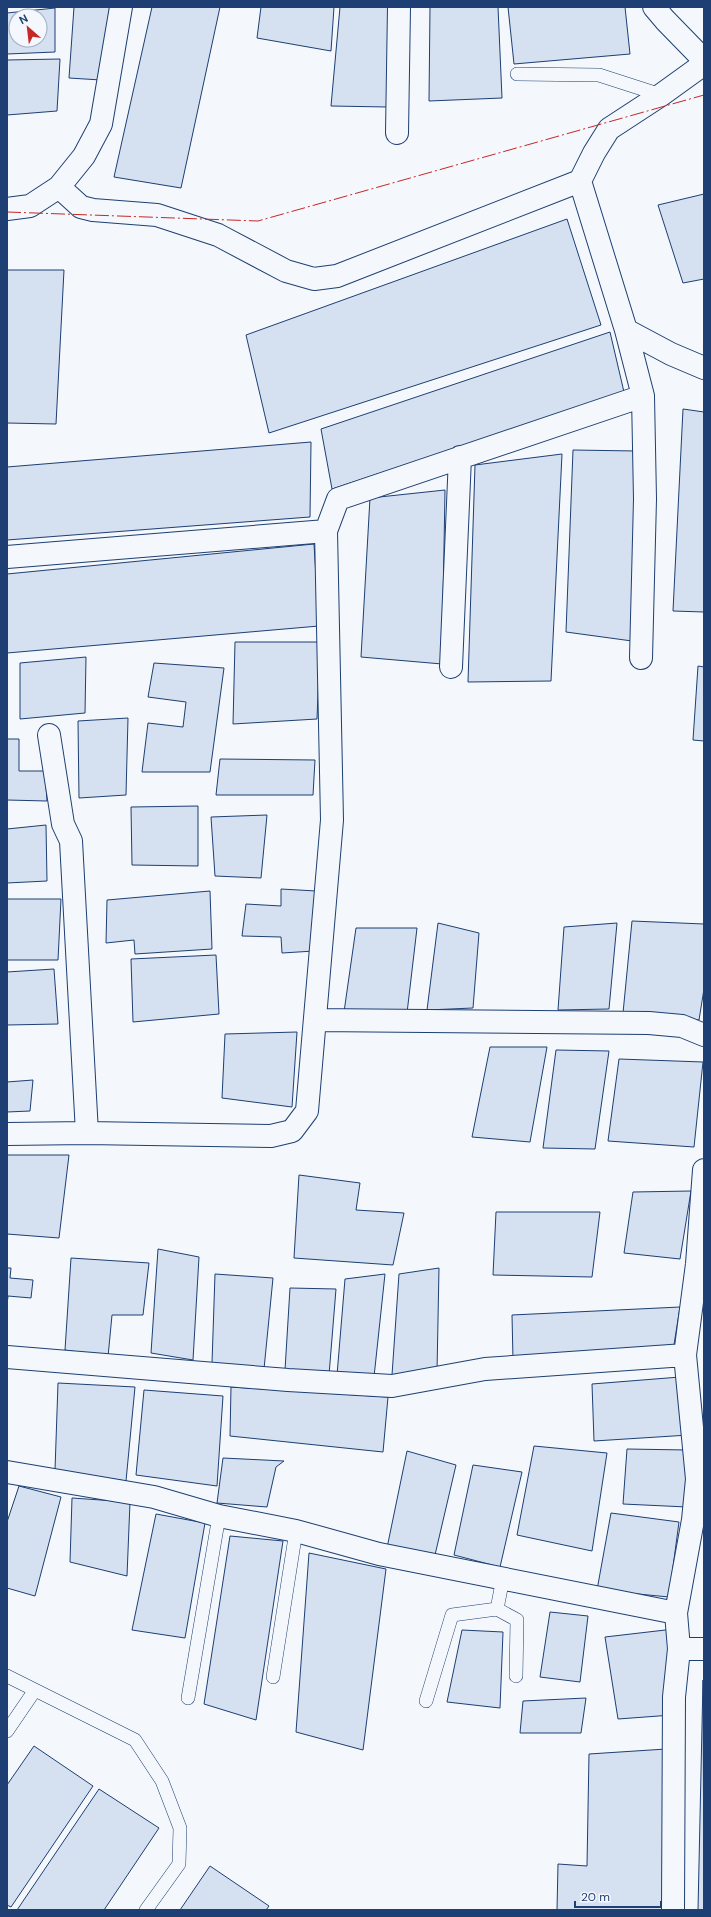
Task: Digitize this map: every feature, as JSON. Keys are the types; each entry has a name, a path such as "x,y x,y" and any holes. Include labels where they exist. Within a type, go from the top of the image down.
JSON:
{"street":[{"path":"7,209 30,206 59,187 84,156 101,124 121,7"},
{"path":"397,133 399,7"},
{"path":"654,7 704,60"},
{"path":"59,187 81,207 93,210 156,215 218,235 286,271 314,279 337,276 580,181 594,153 609,129 661,95 704,64"},
{"path":"580,181 626,330 643,396 645,499 641,658"},
{"path":"626,330 670,354 704,368"},
{"path":"7,1134 87,1133 271,1136 292,1131 307,1111 332,820 326,531 338,499 643,396"},
{"path":"451,667 460,457"},
{"path":"7,557 326,531"},
{"path":"49,734 64,824 71,841 87,1133"},
{"path":"316,1020 649,1023 682,1026 704,1036"},
{"path":"673,1910 674,1697 679,1649 676,1613 693,1520 697,1479 685,1354 697,1264 704,1170"},
{"path":"7,1357 288,1380 392,1386 485,1370 685,1354"},
{"path":"7,1472 154,1497 219,1516 296,1531 379,1554 676,1613"},
{"path":"679,1649 704,1649"}],"lane":[{"path":"517,74 599,75 661,95"},
{"path":"188,1698 219,1516"},
{"path":"273,1677 296,1531"},
{"path":"497,1609 503,1578"},
{"path":"426,1702 452,1615 497,1609 517,1620 516,1676"},
{"path":"7,1676 135,1740 162,1781 180,1828 179,1864 146,1910"},
{"path":"7,1731 36,1690"}],"building":[{"path":"74,7 114,7 101,80 69,78"},
{"path":"152,7 220,7 181,188 114,177"},
{"path":"261,7 334,7 331,51 257,38"},
{"path":"340,7 390,7 388,107 331,106"},
{"path":"430,7 498,7 502,98 429,101"},
{"path":"508,7 625,7 630,54 514,64"},
{"path":"55,8 55,52 7,54 7,13 8,48 48,48 48,9"},
{"path":"60,59 57,111 7,115 7,60"},
{"path":"704,194 704,279 683,283 658,205"},
{"path":"567,219 601,325 269,433 246,335"},
{"path":"7,270 64,270 56,424 7,423"},
{"path":"610,332 624,392 332,489 321,429"},
{"path":"683,409 704,412 704,612 673,611"},
{"path":"311,442 310,517 7,540 7,467"},
{"path":"573,450 636,451 632,641 566,632"},
{"path":"562,454 551,681 468,682 475,465"},
{"path":"445,490 442,664 361,657 370,498"},
{"path":"314,544 319,626 7,653 7,574"},
{"path":"235,642 320,642 317,719 233,724"},
{"path":"86,657 85,713 20,719 20,663"},
{"path":"154,663 224,668 210,772 142,772 148,723 183,727 186,702 148,697"},
{"path":"698,666 704,667 704,741 693,740"},
{"path":"128,718 126,795 79,798 78,721"},
{"path":"7,739 19,739 19,771 45,771 47,801 7,800"},
{"path":"220,759 315,760 313,795 216,795"},
{"path":"198,806 198,866 132,865 131,807"},
{"path":"267,815 261,878 215,876 211,817"},
{"path":"46,825 47,881 7,883 7,829"},
{"path":"281,889 316,891 314,951 282,953 281,937 242,936 246,904 281,906"},
{"path":"210,891 212,949 135,954 134,940 106,943 107,900"},
{"path":"7,899 61,899 58,960 7,960"},
{"path":"632,921 704,924 704,989 699,1020 623,1013"},
{"path":"438,923 479,933 473,1008 427,1010"},
{"path":"617,923 609,1009 558,1010 564,927"},
{"path":"356,928 417,928 407,1013 344,1012"},
{"path":"216,955 219,1014 133,1022 131,959"},
{"path":"54,969 58,1024 7,1025 7,972"},
{"path":"297,1032 292,1107 222,1098 225,1034"},
{"path":"490,1047 547,1047 530,1142 472,1137"},
{"path":"556,1050 609,1051 595,1149 543,1148"},
{"path":"619,1059 703,1062 694,1147 608,1141"},
{"path":"33,1080 30,1111 7,1112 7,1082"},
{"path":"7,1155 69,1155 59,1238 7,1234"},
{"path":"299,1175 360,1183 356,1210 404,1213 393,1265 294,1258"},
{"path":"691,1191 680,1259 624,1253 633,1192"},
{"path":"496,1212 600,1212 592,1277 493,1275"},
{"path":"158,1249 199,1257 193,1360 151,1353"},
{"path":"71,1258 149,1263 143,1315 112,1315 108,1357 65,1350"},
{"path":"7,1268 11,1268 10,1278 33,1280 31,1298 8,1296 7,1305"},
{"path":"439,1268 437,1372 392,1375 399,1274"},
{"path":"215,1274 273,1278 264,1369 212,1363"},
{"path":"385,1274 374,1377 337,1375 345,1279"},
{"path":"290,1288 336,1289 329,1375 285,1370"},
{"path":"680,1307 673,1351 513,1360 512,1315"},
{"path":"680,1377 689,1435 594,1441 592,1384"},
{"path":"58,1383 135,1387 126,1481 55,1470"},
{"path":"231,1387 388,1397 383,1452 230,1436"},
{"path":"144,1390 223,1396 217,1486 136,1475"},
{"path":"534,1446 607,1453 592,1551 517,1535"},
{"path":"627,1449 687,1450 687,1507 623,1504"},
{"path":"407,1451 456,1465 435,1555 387,1548"},
{"path":"223,1458 284,1461 276,1467 267,1507 217,1503"},
{"path":"473,1465 522,1472 500,1567 454,1555"},
{"path":"19,1486 61,1497 35,1596 7,1588 7,1522"},
{"path":"72,1498 130,1502 127,1576 70,1562"},
{"path":"611,1513 679,1522 669,1597 597,1590"},
{"path":"156,1514 205,1523 185,1638 132,1630"},
{"path":"230,1536 283,1541 256,1720 204,1704"},
{"path":"309,1553 386,1569 363,1750 296,1732"},
{"path":"550,1612 588,1616 580,1682 540,1677"},
{"path":"674,1629 672,1715 618,1719 605,1637"},
{"path":"462,1630 503,1632 500,1708 447,1702"},
{"path":"703,1680 704,1910 698,1910"},
{"path":"586,1698 581,1733 520,1733 523,1701"},
{"path":"34,1746 93,1786 11,1907 7,1905 7,1785"},
{"path":"666,1749 669,1910 557,1910 558,1864 587,1866 589,1754"},
{"path":"99,1789 159,1828 104,1910 17,1910"},
{"path":"210,1866 269,1906 266,1910 180,1910"}],"power":[{"path":"7,212 258,221 704,95"}]}
